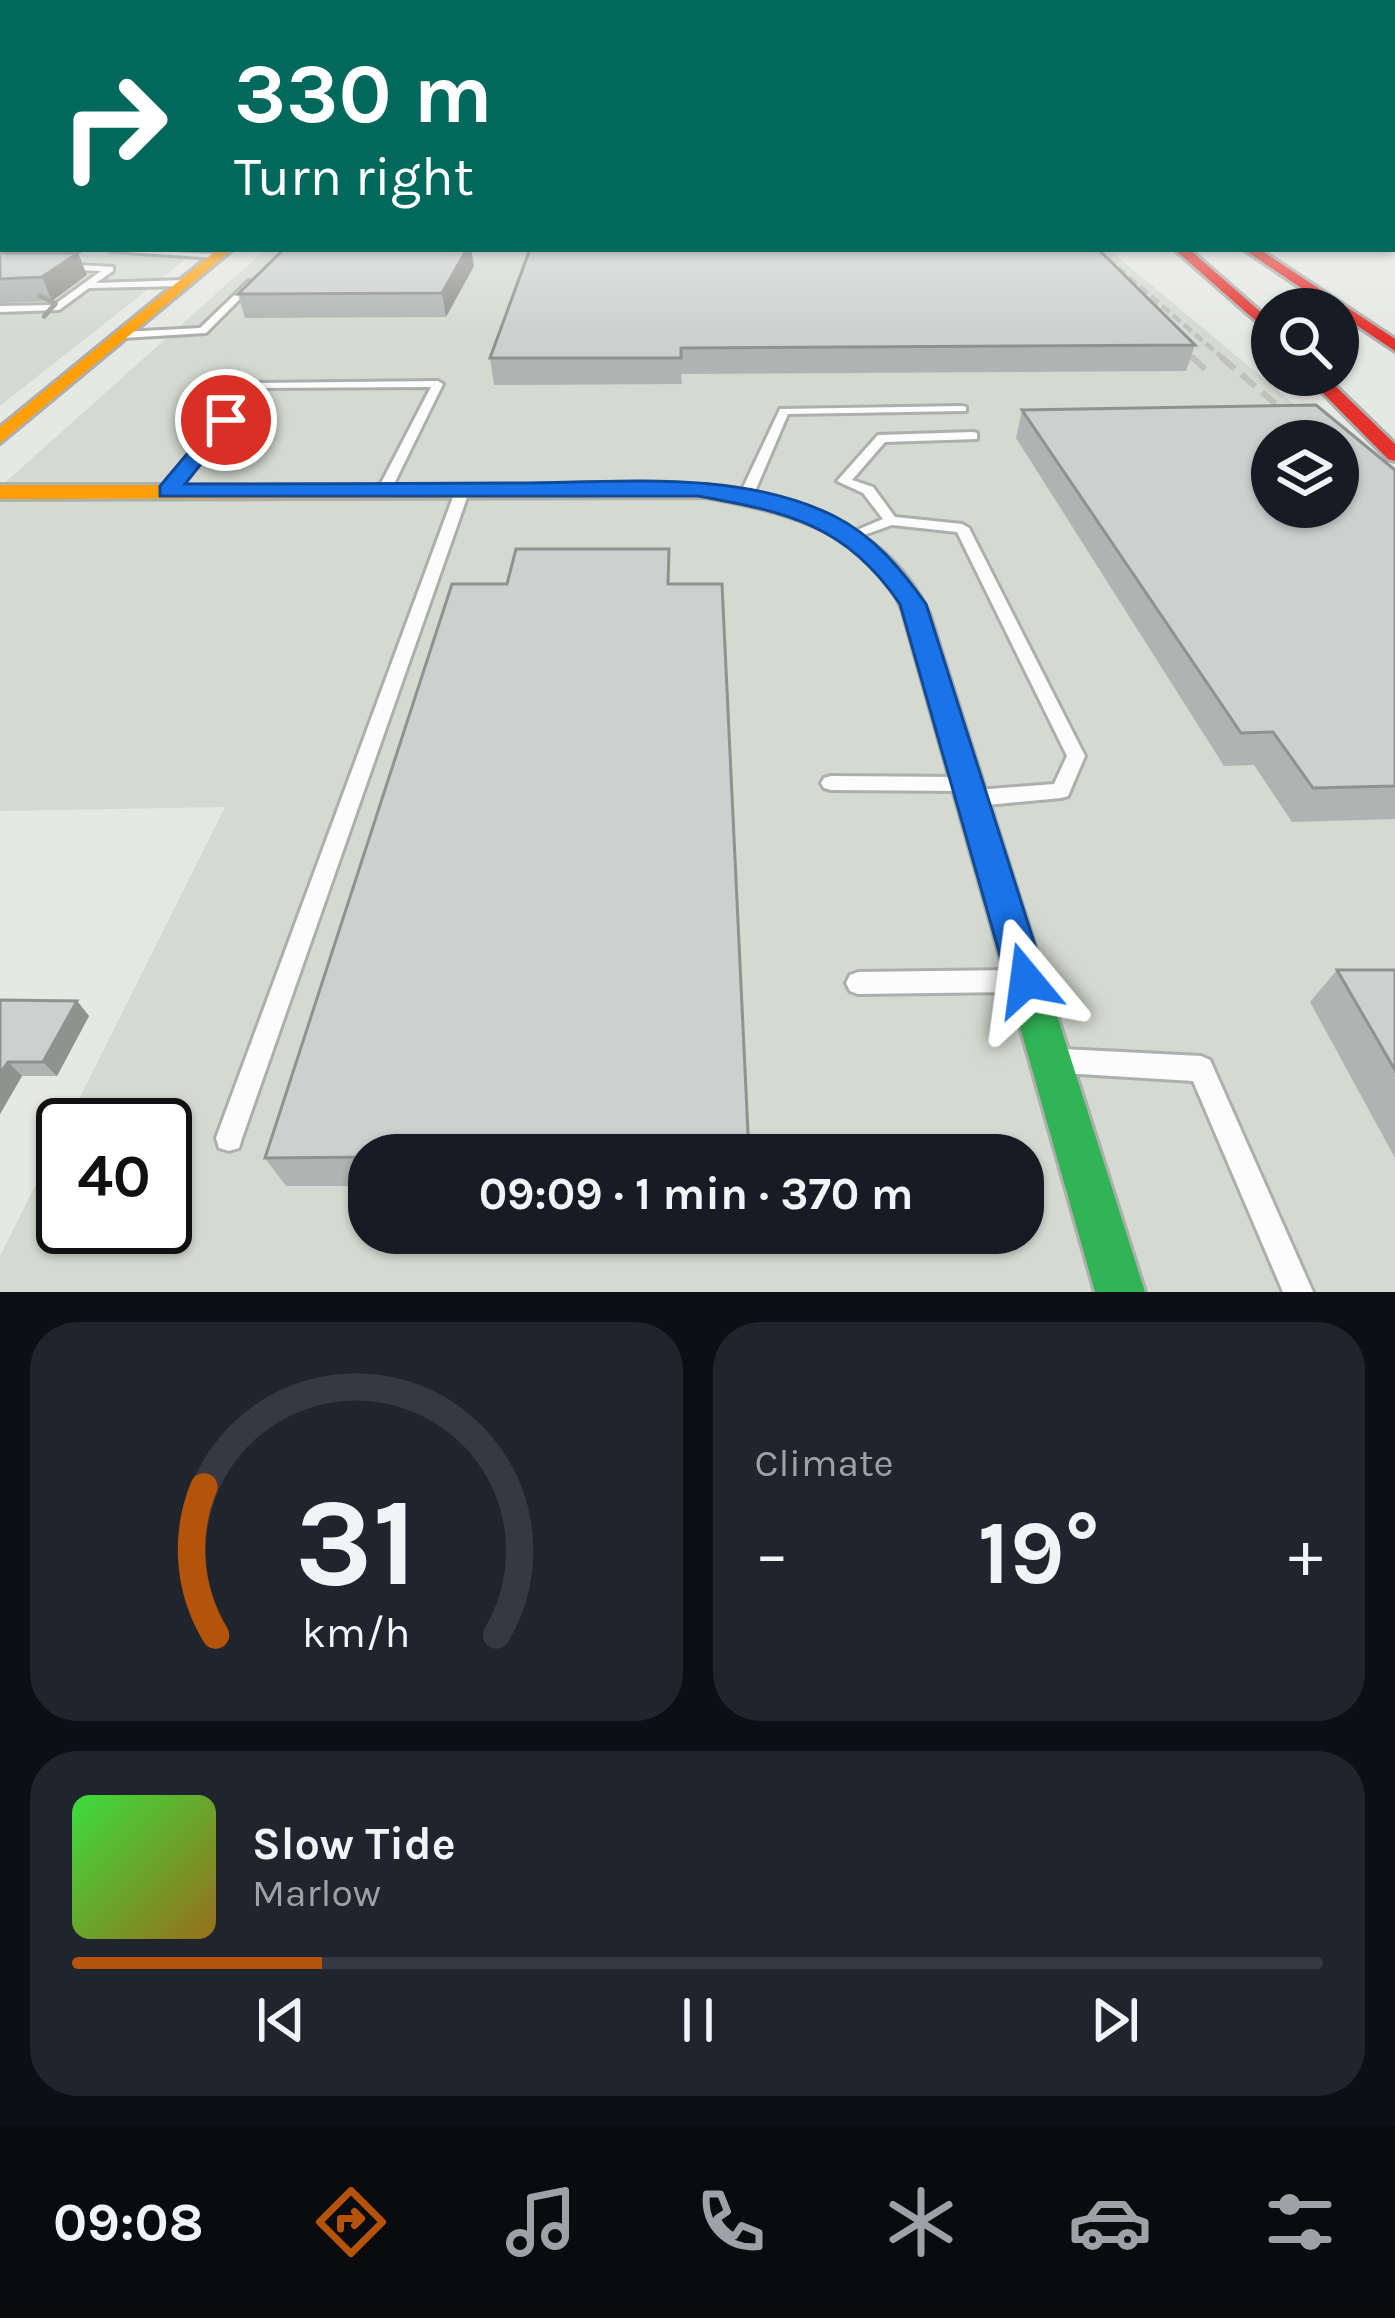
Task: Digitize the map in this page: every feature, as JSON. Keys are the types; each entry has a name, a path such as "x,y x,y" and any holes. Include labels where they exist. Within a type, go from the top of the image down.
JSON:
{"main road":[{"path":"0,437 222,252"},
{"path":"1184,252 1251,311"},
{"path":"1214,252 1265,288"},
{"path":"1254,252 1395,346"},
{"path":"1283,252 1395,322"},
{"path":"1335,396 1395,455"},
{"path":"0,492 669,488 746,496 824,520 850,536 887,567 913,604 1120,1292"}],"lane":[{"path":"0,309 56,308 110,269 40,268"},
{"path":"123,335 203,331 267,268"},
{"path":"91,286 184,284"},
{"path":"168,491 255,385 438,384 386,489"},
{"path":"746,496 784,411 962,409"},
{"path":"891,520 868,490 844,481 882,438 973,436"},
{"path":"229,1138 463,489"},
{"path":"831,783 1061,791 1076,756 962,528 891,520 850,536"},
{"path":"858,983 1026,980"},
{"path":"1050,1060 1201,1069 1298,1292"}],"shaded area":[{"path":"0,252 195,252 0,406"},
{"path":"263,252 1112,252 1251,368 1251,396 1285,396 1313,420 1251,420 1251,528 1359,528 1359,458 1395,488 1395,1292 0,1292 0,1256 36,1184 36,1254 192,1254 192,1098 80,1098 225,807 0,811 0,487"}],"building":[{"path":"281,252 465,252 442,293 238,294"},
{"path":"529,252 1101,252 1195,345 681,348 681,358 490,358"},
{"path":"0,253 78,253 42,277 0,279"},
{"path":"1316,405 1334,420 1251,420 1251,528 1359,528 1359,440 1395,470 1395,786 1313,788 1273,732 1241,733 1022,410"},
{"path":"516,549 669,549 668,584 722,584 748,1134 348,1134 348,1157 265,1158 452,584 507,584"},
{"path":"1337,970 1395,970 1395,1070"},
{"path":"0,1000 77,1001 43,1062 8,1062 0,1074"}],"railway":[{"path":"1099,252 1225,360"},
{"path":"1166,332 1195,360"},
{"path":"1192,357 1206,370"},
{"path":"1221,357 1294,420"}],"traffic: fast":[{"path":"916,613 1120,1292"}],"traffic: slow":[{"path":"0,437 222,252"},
{"path":"0,492 705,491 797,512 858,541 903,585 916,613"}],"traffic: jam":[{"path":"1184,252 1251,311"},
{"path":"1254,252 1395,346"},
{"path":"1335,396 1395,455"}],"route":[{"path":"226,420 168,491 698,489 777,504 824,520 850,536 887,567 913,604 1026,980"}]}
